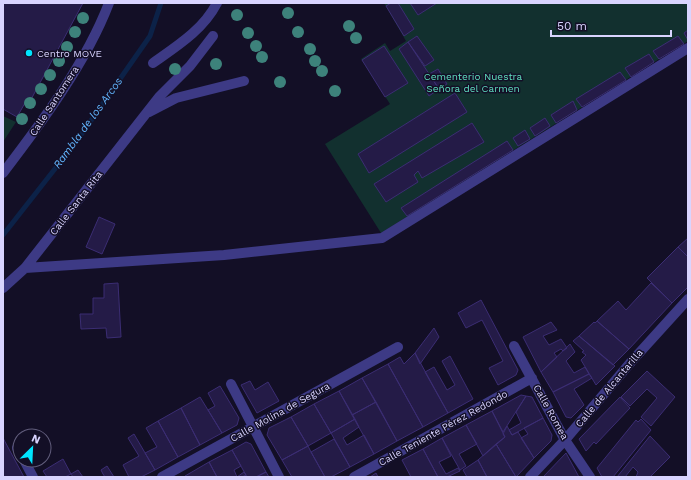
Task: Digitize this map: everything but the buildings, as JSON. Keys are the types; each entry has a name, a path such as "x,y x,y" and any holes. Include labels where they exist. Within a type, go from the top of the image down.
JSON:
{"street":[{"name":"Calle Santomera","path":"3,173 30,138 60,94 89,45 109,3"},
{"path":"153,63 199,29 217,3"},
{"name":"Calle Santa Rita","path":"3,288 25,268 159,97 190,66 214,36"},
{"path":"25,268 224,255 382,238 688,48"},
{"path":"146,114 176,98 244,81"},
{"name":"Calle de Alcantarilla","path":"530,477 565,440 631,362 688,299"},
{"name":"Calle Romea","path":"514,346 565,440 590,477"},
{"name":"Calle Molina de Segura","path":"162,477 398,347"},
{"name":"Calle Teniente Pérez Redondo","path":"354,477 532,378"},
{"path":"231,384 279,477"},
{"path":"28,468 33,477"}],"green space":[{"name":"Cementerio Nuestra Señora del Carmen","path":"384,3 688,3 688,41 381,233 325,144 390,104 361,59 385,43 390,51 406,41"},
{"path":"3,116 16,122 3,142"}],"waterway":[{"name":"Rambla de los Arcos","path":"3,235 76,142 150,36 161,3"}],"place":[{"name":"Centro MOVE","path":"29,53"}]}
